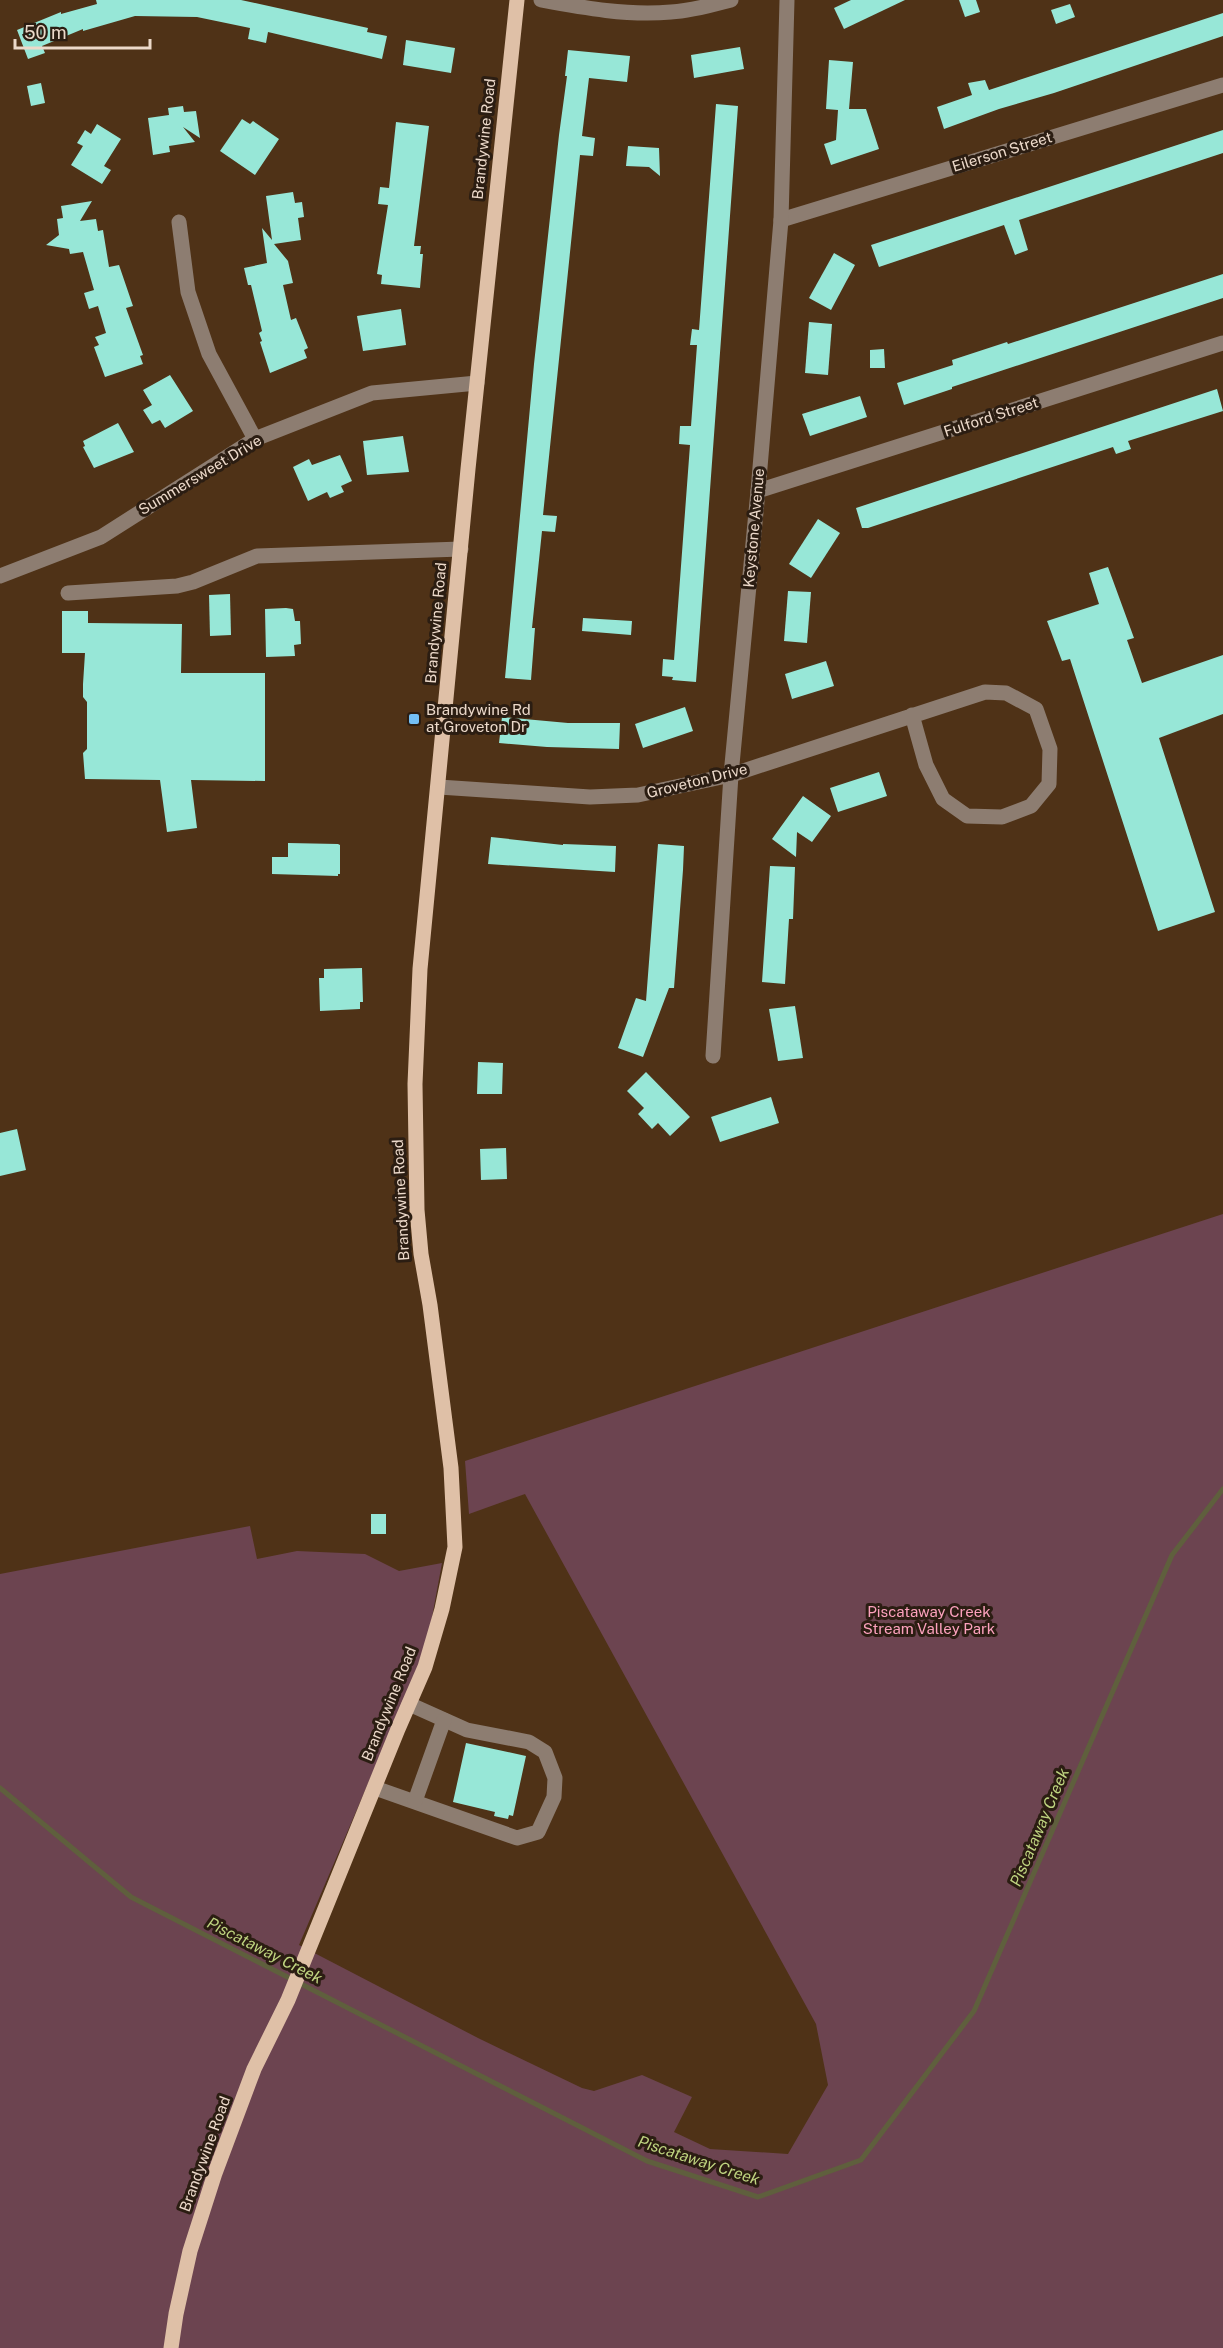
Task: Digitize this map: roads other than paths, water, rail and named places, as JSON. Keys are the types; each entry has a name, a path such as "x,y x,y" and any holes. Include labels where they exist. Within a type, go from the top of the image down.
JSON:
{"main road":[{"name":"Brandywine Road","path":"171,2348 190,2251 215,2173 254,2069 288,2000 425,1667 442,1609 455,1546 451,1468 417,1210 415,1084 420,969 517,0"}],"street":[{"path":"541,0 603,10 640,13 672,12 731,0"},
{"name":"Keystone Avenue","path":"714,1056 731,775 781,220 787,0"},
{"name":"Eilerson Street","path":"781,220 1223,85"},
{"path":"179,222 188,292 205,343 255,439"},
{"name":"Fulford Street","path":"758,491 1223,343"},
{"name":"Summersweet Drive","path":"0,576 101,537 255,439 372,393 477,383"},
{"path":"68,593 177,586 193,582 257,556 461,549"},
{"name":"Groveton Drive","path":"439,787 540,795 609,796 648,793 731,775 912,715 986,692 1006,693 1036,709 1050,748 1049,784 1031,806 1002,817 967,816 943,799 926,765 912,715"},
{"path":"375,1788 517,1838 538,1832 554,1797 555,1778 545,1752 529,1742 467,1730 409,1704"},
{"path":"415,1801 444,1720"}],"waterway":[{"name":"Piscataway Creek","path":"0,1788 131,1897 647,2161 758,2197 861,2160 974,2011 1172,1555 1223,1489"}],"place":[{"name":"Brandywine Rd at Groveton Dr","path":"414,719"}],"park label":[{"name":"Piscataway Creek Stream Valley Park","path":"929,1620"}]}
